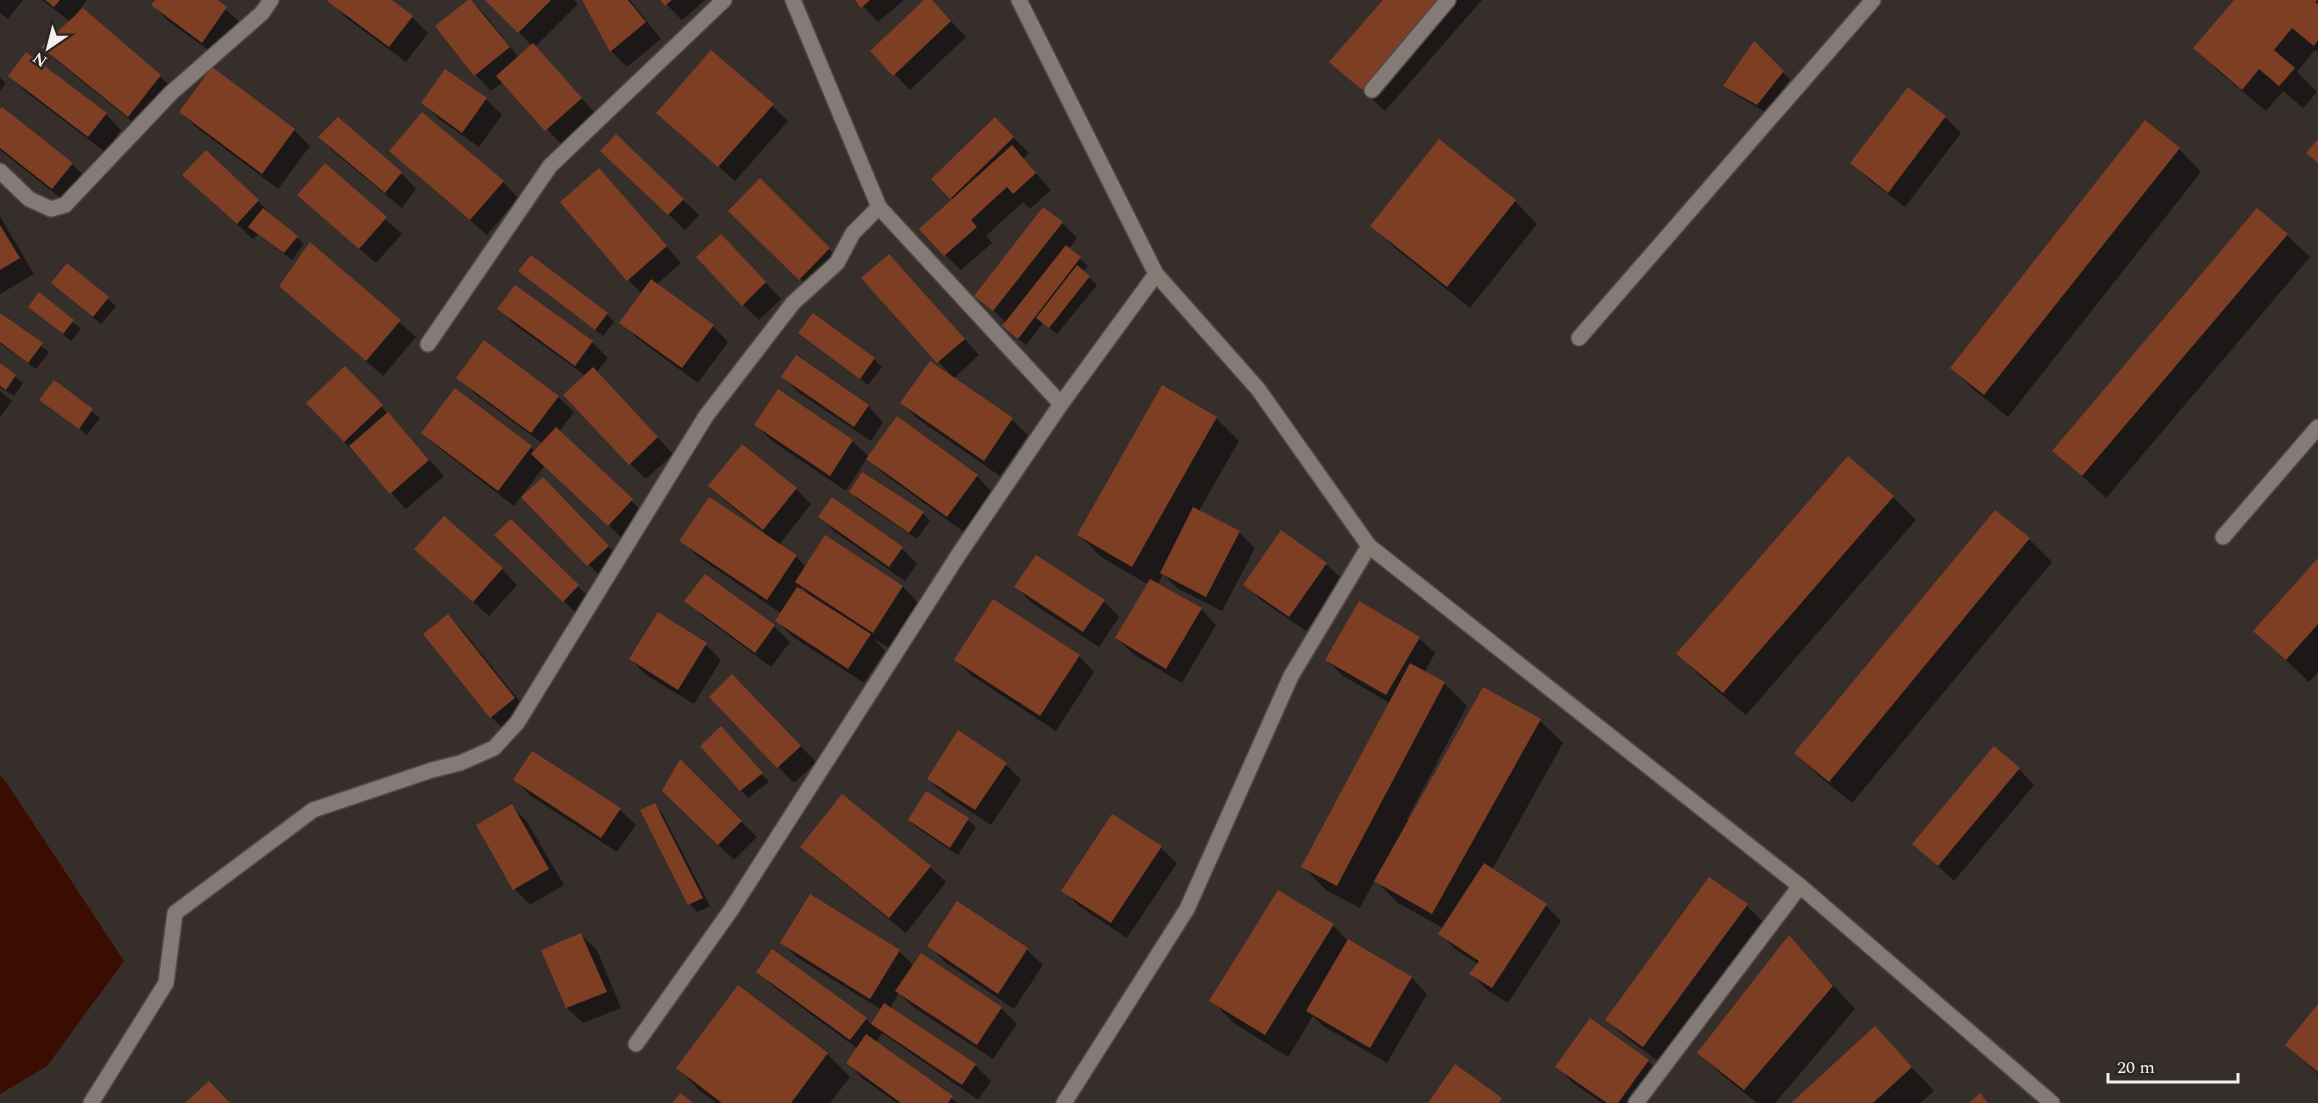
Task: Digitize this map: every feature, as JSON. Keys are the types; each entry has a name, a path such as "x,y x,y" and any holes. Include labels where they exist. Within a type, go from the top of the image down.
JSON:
{"street":[{"path":"0,171 29,199 51,209 64,205 171,93 262,13 271,0"},
{"path":"428,344 550,166 724,0"},
{"path":"793,0 879,207 1061,404"},
{"path":"1019,0 1156,274 1258,389 1369,546 1800,886 2052,1103"},
{"path":"1372,90 1448,0"},
{"path":"1579,338 1873,0"},
{"path":"91,1103 166,983 175,913 313,810 432,770 460,763 494,748 517,723 706,416 794,303 837,263 853,233 879,207"},
{"path":"636,1044 731,910 959,554 1061,404 1156,274"},
{"path":"2223,537 2318,427"},
{"path":"1064,1103 1187,909 1291,676 1369,546"},
{"path":"1636,1103 1800,886"}],"shaded area":[{"path":"0,776 124,961 47,1066 0,1094"}],"building":[{"path":"45,0 60,0 54,7"},
{"path":"155,0 218,0 227,7 202,43 151,5"},
{"path":"328,0 392,0 413,16 389,47"},
{"path":"471,0 510,47 474,76 435,26"},
{"path":"485,0 551,0 518,33"},
{"path":"582,0 628,0 646,22 610,52"},
{"path":"660,0 672,0 665,6"},
{"path":"855,0 870,0 861,8"},
{"path":"924,0 932,0 951,21 893,76 870,51"},
{"path":"1383,0 1440,0 1362,90 1329,62"},
{"path":"2234,0 2317,0 2315,2 2318,4 2318,40 2314,46 2292,28 2274,50 2295,68 2279,86 2259,69 2242,90 2193,48"},
{"path":"83,8 161,75 128,117 41,47"},
{"path":"1754,41 1784,71 1757,105 1723,86"},
{"path":"533,43 582,98 545,131 496,76"},
{"path":"711,50 774,104 718,167 656,113"},
{"path":"26,52 107,113 88,137 8,76"},
{"path":"212,67 295,129 262,174 179,112"},
{"path":"445,69 487,98 462,133 421,103"},
{"path":"1908,87 1946,116 1888,193 1850,163"},
{"path":"2,107 73,163 52,189 0,148 0,109"},
{"path":"422,112 504,181 470,220 389,151"},
{"path":"338,117 402,172 385,193 318,137"},
{"path":"995,117 1014,137 950,199 931,179"},
{"path":"2145,120 2180,148 1984,395 1950,368"},
{"path":"616,134 684,199 668,215 600,151"},
{"path":"1439,139 1516,200 1447,287 1370,226"},
{"path":"2318,139 2318,163 2306,153"},
{"path":"1012,145 1036,173 1013,194 1007,187 971,220 977,227 944,256 919,229"},
{"path":"206,150 259,200 237,224 182,175"},
{"path":"325,163 387,217 359,249 297,195"},
{"path":"599,168 667,246 627,281 560,202"},
{"path":"760,178 830,248 799,280 728,211"},
{"path":"1043,207 1063,222 993,311 974,296"},
{"path":"263,208 298,236 284,253 248,227"},
{"path":"2257,208 2288,234 2082,476 2052,451"},
{"path":"0,225 20,258 0,270"},
{"path":"721,234 766,282 742,306 696,257"},
{"path":"310,242 401,320 366,361 279,286"},
{"path":"1066,245 1081,257 1018,339 1002,326"},
{"path":"889,254 965,339 937,363 861,278"},
{"path":"531,255 608,313 595,330 518,271"},
{"path":"67,263 109,297 93,317 51,283"},
{"path":"1077,265 1090,276 1049,328 1036,318"},
{"path":"651,279 714,325 682,368 619,323"},
{"path":"515,285 593,341 575,366 497,309"},
{"path":"39,292 74,320 63,334 28,307"},
{"path":"0,313 43,343 28,363 0,342"},
{"path":"813,313 875,358 860,379 798,333"},
{"path":"484,340 559,396 531,433 456,378"},
{"path":"796,355 869,405 854,427 781,377"},
{"path":"930,361 1013,418 984,461 900,403"},
{"path":"0,363 16,375 6,390 0,386"},
{"path":"345,366 383,405 344,442 306,403"},
{"path":"593,367 658,437 629,465 563,395"},
{"path":"54,380 93,409 79,429 39,400"},
{"path":"1162,385 1217,417 1132,567 1077,535"},
{"path":"455,388 532,446 498,491 421,433"},
{"path":"778,389 853,440 830,476 754,425"},
{"path":"388,412 429,460 390,494 349,446"},
{"path":"897,416 978,475 947,517 866,459"},
{"path":"556,427 633,499 608,526 531,454"},
{"path":"742,444 797,488 763,530 708,486"},
{"path":"1848,456 1894,496 1723,693 1676,654"},
{"path":"862,472 924,512 909,533 849,492"},
{"path":"543,477 609,546 587,566 521,497"},
{"path":"709,497 797,555 767,600 679,541"},
{"path":"832,497 903,547 889,567 818,517"},
{"path":"1193,507 1240,531 1206,597 1160,573"},
{"path":"1995,510 2030,538 1829,782 1794,753"},
{"path":"444,516 503,568 473,602 414,549"},
{"path":"511,519 579,585 563,602 494,535"},
{"path":"1281,530 1327,563 1289,617 1243,585"},
{"path":"825,535 903,586 873,633 795,582"},
{"path":"1036,555 1105,600 1083,632 1014,587"},
{"path":"2318,558 2318,624 2286,660 2253,631"},
{"path":"705,574 775,625 755,653 684,601"},
{"path":"1150,579 1202,608 1166,669 1115,638"},
{"path":"797,587 871,634 848,669 775,621"},
{"path":"993,599 1080,655 1040,716 954,660"},
{"path":"1359,601 1420,637 1386,695 1325,660"},
{"path":"658,612 707,643 678,690 629,659"},
{"path":"448,614 515,698 490,718 423,634"},
{"path":"1410,663 1445,682 1337,886 1301,867"},
{"path":"732,674 801,746 777,768 709,697"},
{"path":"1483,687 1541,719 1432,914 1374,881"},
{"path":"721,726 763,773 740,791 700,746"},
{"path":"958,730 1007,763 975,810 927,779"},
{"path":"1994,746 2020,768 1938,866 1912,844"},
{"path":"532,751 621,808 601,838 513,780"},
{"path":"680,759 742,821 718,845 662,791"},
{"path":"926,791 969,818 950,848 908,820"},
{"path":"842,794 931,866 889,918 800,847"},
{"path":"655,803 703,898 688,905 640,810"},
{"path":"512,804 549,869 513,890 476,825"},
{"path":"1112,814 1162,846 1111,923 1061,891"},
{"path":"1484,863 1547,904 1492,988 1469,974 1479,961 1438,934"},
{"path":"1709,877 1748,904 1643,1047 1605,1020"},
{"path":"1278,890 1334,924 1265,1035 1209,1001"},
{"path":"810,894 900,950 870,999 780,943"},
{"path":"957,901 1028,948 998,994 927,946"},
{"path":"581,933 607,992 566,1008 541,950"},
{"path":"1789,935 1833,986 1744,1090 1697,1053"},
{"path":"1348,939 1412,977 1370,1048 1306,1011"},
{"path":"772,949 867,1018 850,1040 756,972"},
{"path":"921,953 1002,1007 977,1045 895,991"},
{"path":"738,985 828,1053 791,1103 722,1103 676,1068"},
{"path":"884,1003 976,1064 962,1085 871,1024"},
{"path":"2318,1004 2318,1072 2285,1045"},
{"path":"1590,1018 1649,1060 1618,1103 1607,1103 1555,1067"},
{"path":"1875,1026 1912,1067 1873,1103 1791,1103"},
{"path":"866,1034 953,1096 948,1103 901,1103 846,1063"},
{"path":"1455,1064 1502,1098 1499,1103 1428,1103"},
{"path":"209,1081 230,1103 185,1103"},
{"path":"681,1093 693,1103 672,1103"},
{"path":"1980,1093 1988,1103 1969,1103"}]}
